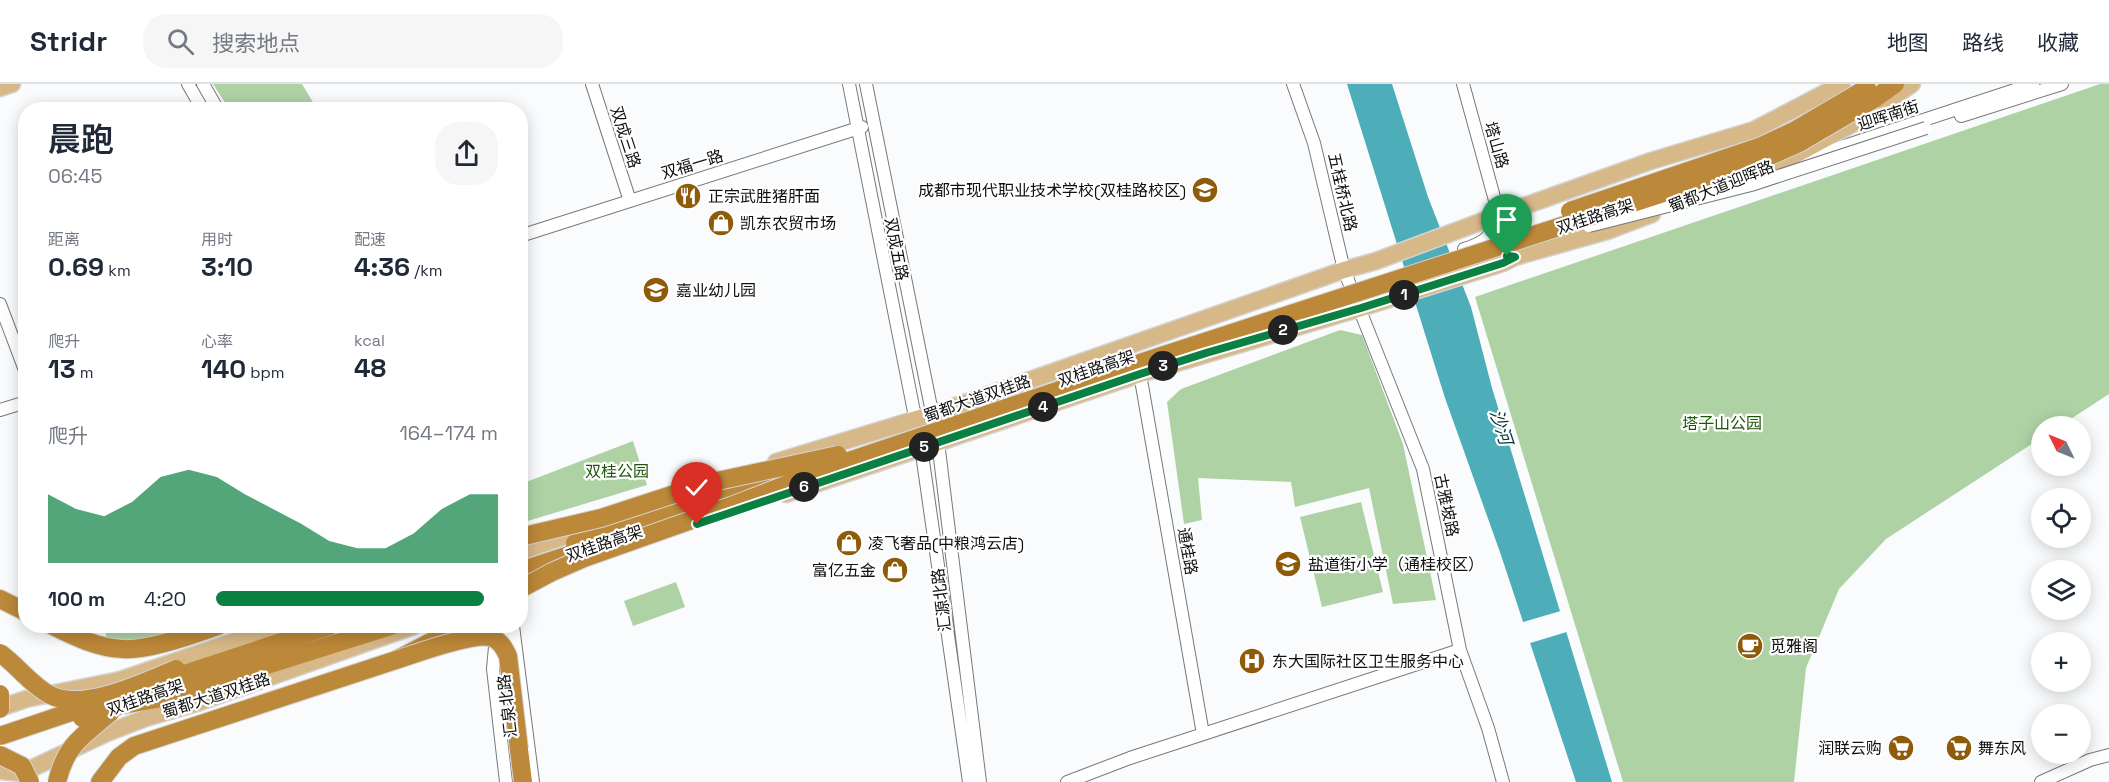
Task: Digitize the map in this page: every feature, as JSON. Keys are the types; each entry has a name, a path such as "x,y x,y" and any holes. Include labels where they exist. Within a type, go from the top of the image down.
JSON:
{"highway":[{"path":"1871,90 1895,84"},
{"name":"双桂路高架","path":"528,558 1152,359 1510,254 1765,159 1799,143 1871,90"},
{"name":"双桂路高架","path":"528,568 1152,348 1717,162 1794,131 1871,90"},
{"path":"528,535 600,518 708,483 839,459"},
{"path":"528,585 584,558 731,506 839,459"},
{"path":"0,599 18,608"},
{"path":"69,633 93,643 126,650 143,648 194,633"},
{"path":"76,701 116,693 176,669 283,633"},
{"name":"双桂路高架","path":"0,746 116,700 310,633"},
{"name":"双桂路高架","path":"0,736 335,633"},
{"path":"0,653 58,699 76,701 162,698 370,633"},
{"path":"396,660 448,633"},
{"path":"100,782 119,757 134,746 396,660 484,636 498,641 508,656 523,782"},
{"path":"57,782 60,768 69,750 116,700 176,669"},
{"path":"0,694 0,709"},
{"path":"0,755 22,766 24,779"}],"main road":[{"path":"0,88 12,84"},
{"path":"1492,223 1651,162 1754,130 1842,84"},
{"name":"蜀都大道迎晖路","path":"1510,254 1607,231 1786,160 1862,119 1912,84"},
{"name":"蜀都大道双桂路","path":"528,549 789,457 933,414 1344,270 1380,269 1492,223"},
{"name":"蜀都大道双桂路","path":"528,578 728,514 1140,374 1389,299 1510,254"},
{"path":"0,709 26,699 120,680 258,633"},
{"name":"蜀都大道双桂路","path":"24,779 103,735 146,718 197,704 395,633"},
{"path":"89,688 103,735"},
{"path":"0,771 24,779"}],"street":[{"path":"188,84 198,102"},
{"path":"202,84 213,102"},
{"name":"双成三路","path":"592,84 630,201"},
{"name":"双成五路","path":"849,84 856,129 915,419"},
{"name":"双成五路","path":"866,84 933,414"},
{"name":"五桂桥北路","path":"1293,84 1314,143 1344,270 1361,308"},
{"name":"塔山路","path":"1462,84 1492,223"},
{"name":"迎晖南街","path":"1786,160 1808,158 2033,84"},
{"path":"1492,223 1496,244 1507,256 1751,185 2062,84"},
{"name":"双福一路","path":"528,233 873,124"},
{"path":"1361,308 1364,291 1380,269"},
{"path":"0,304 18,352"},
{"name":"古雅坡路","path":"1361,308 1423,469 1460,650 1488,728 1503,782"},
{"name":"通桂路","path":"1140,374 1203,734"},
{"path":"0,410 18,404"},
{"name":"汇源北路","path":"933,414 980,782"},
{"name":"汇源北路","path":"915,419 921,447 969,782"},
{"path":"498,633 493,669 506,782"},
{"name":"汇泉北路","path":"500,633 517,782"},
{"name":"汇泉北路","path":"514,633 533,782"},
{"path":"1067,782 1203,734 1460,650"},
{"path":"2041,782 2090,760 2109,755"}],"green space":[{"path":"213,84 302,84 313,102 225,102"},
{"name":"塔子山公园","path":"2100,84 2109,84 2109,394 2075,416 2031,416 2031,445 1886,539 1839,589 1806,668 1794,782 1623,782 1475,297"},
{"path":"1340,330 1362,335 1403,444 1436,600 1393,604 1369,488 1295,507 1291,482 1198,478 1202,520 1184,524 1167,402 1181,389"},
{"name":"双桂公园","path":"633,441 647,485 528,521 528,481"},
{"path":"1361,502 1383,592 1322,607 1300,517"},
{"path":"676,582 685,607 633,626 624,601"},
{"path":"105,633 170,633 135,643 108,641"}],"water":[{"name":"沙河","path":"1347,84 1392,84 1428,197 1471,307 1492,388 1612,782 1576,782 1501,555 1445,398"}],"pier":[{"path":"1564,610 1570,631 1527,644 1520,623"}],"place":[{"name":"成都市现代职业技术学校(双桂路校区)","path":"1205,190"},
{"name":"正宗武胜猪肝面","path":"688,196"},
{"name":"凯东农贸市场","path":"721,223"},
{"name":"嘉业幼儿园","path":"656,290"},
{"name":"凌飞奢品(中粮鸿云店)","path":"849,543"},
{"name":"盐道街小学（通桂校区）","path":"1288,564"},
{"name":"富亿五金","path":"895,570"},
{"name":"觅雅阁","path":"1750,646"},
{"name":"东大国际社区卫生服务中心","path":"1252,661"},
{"name":"润联云购","path":"1901,748"},
{"name":"舞东风","path":"1959,748"}],"route":[{"path":"697,524 1140,374 1361,308 1503,263 1515,257 1507,256"}]}
